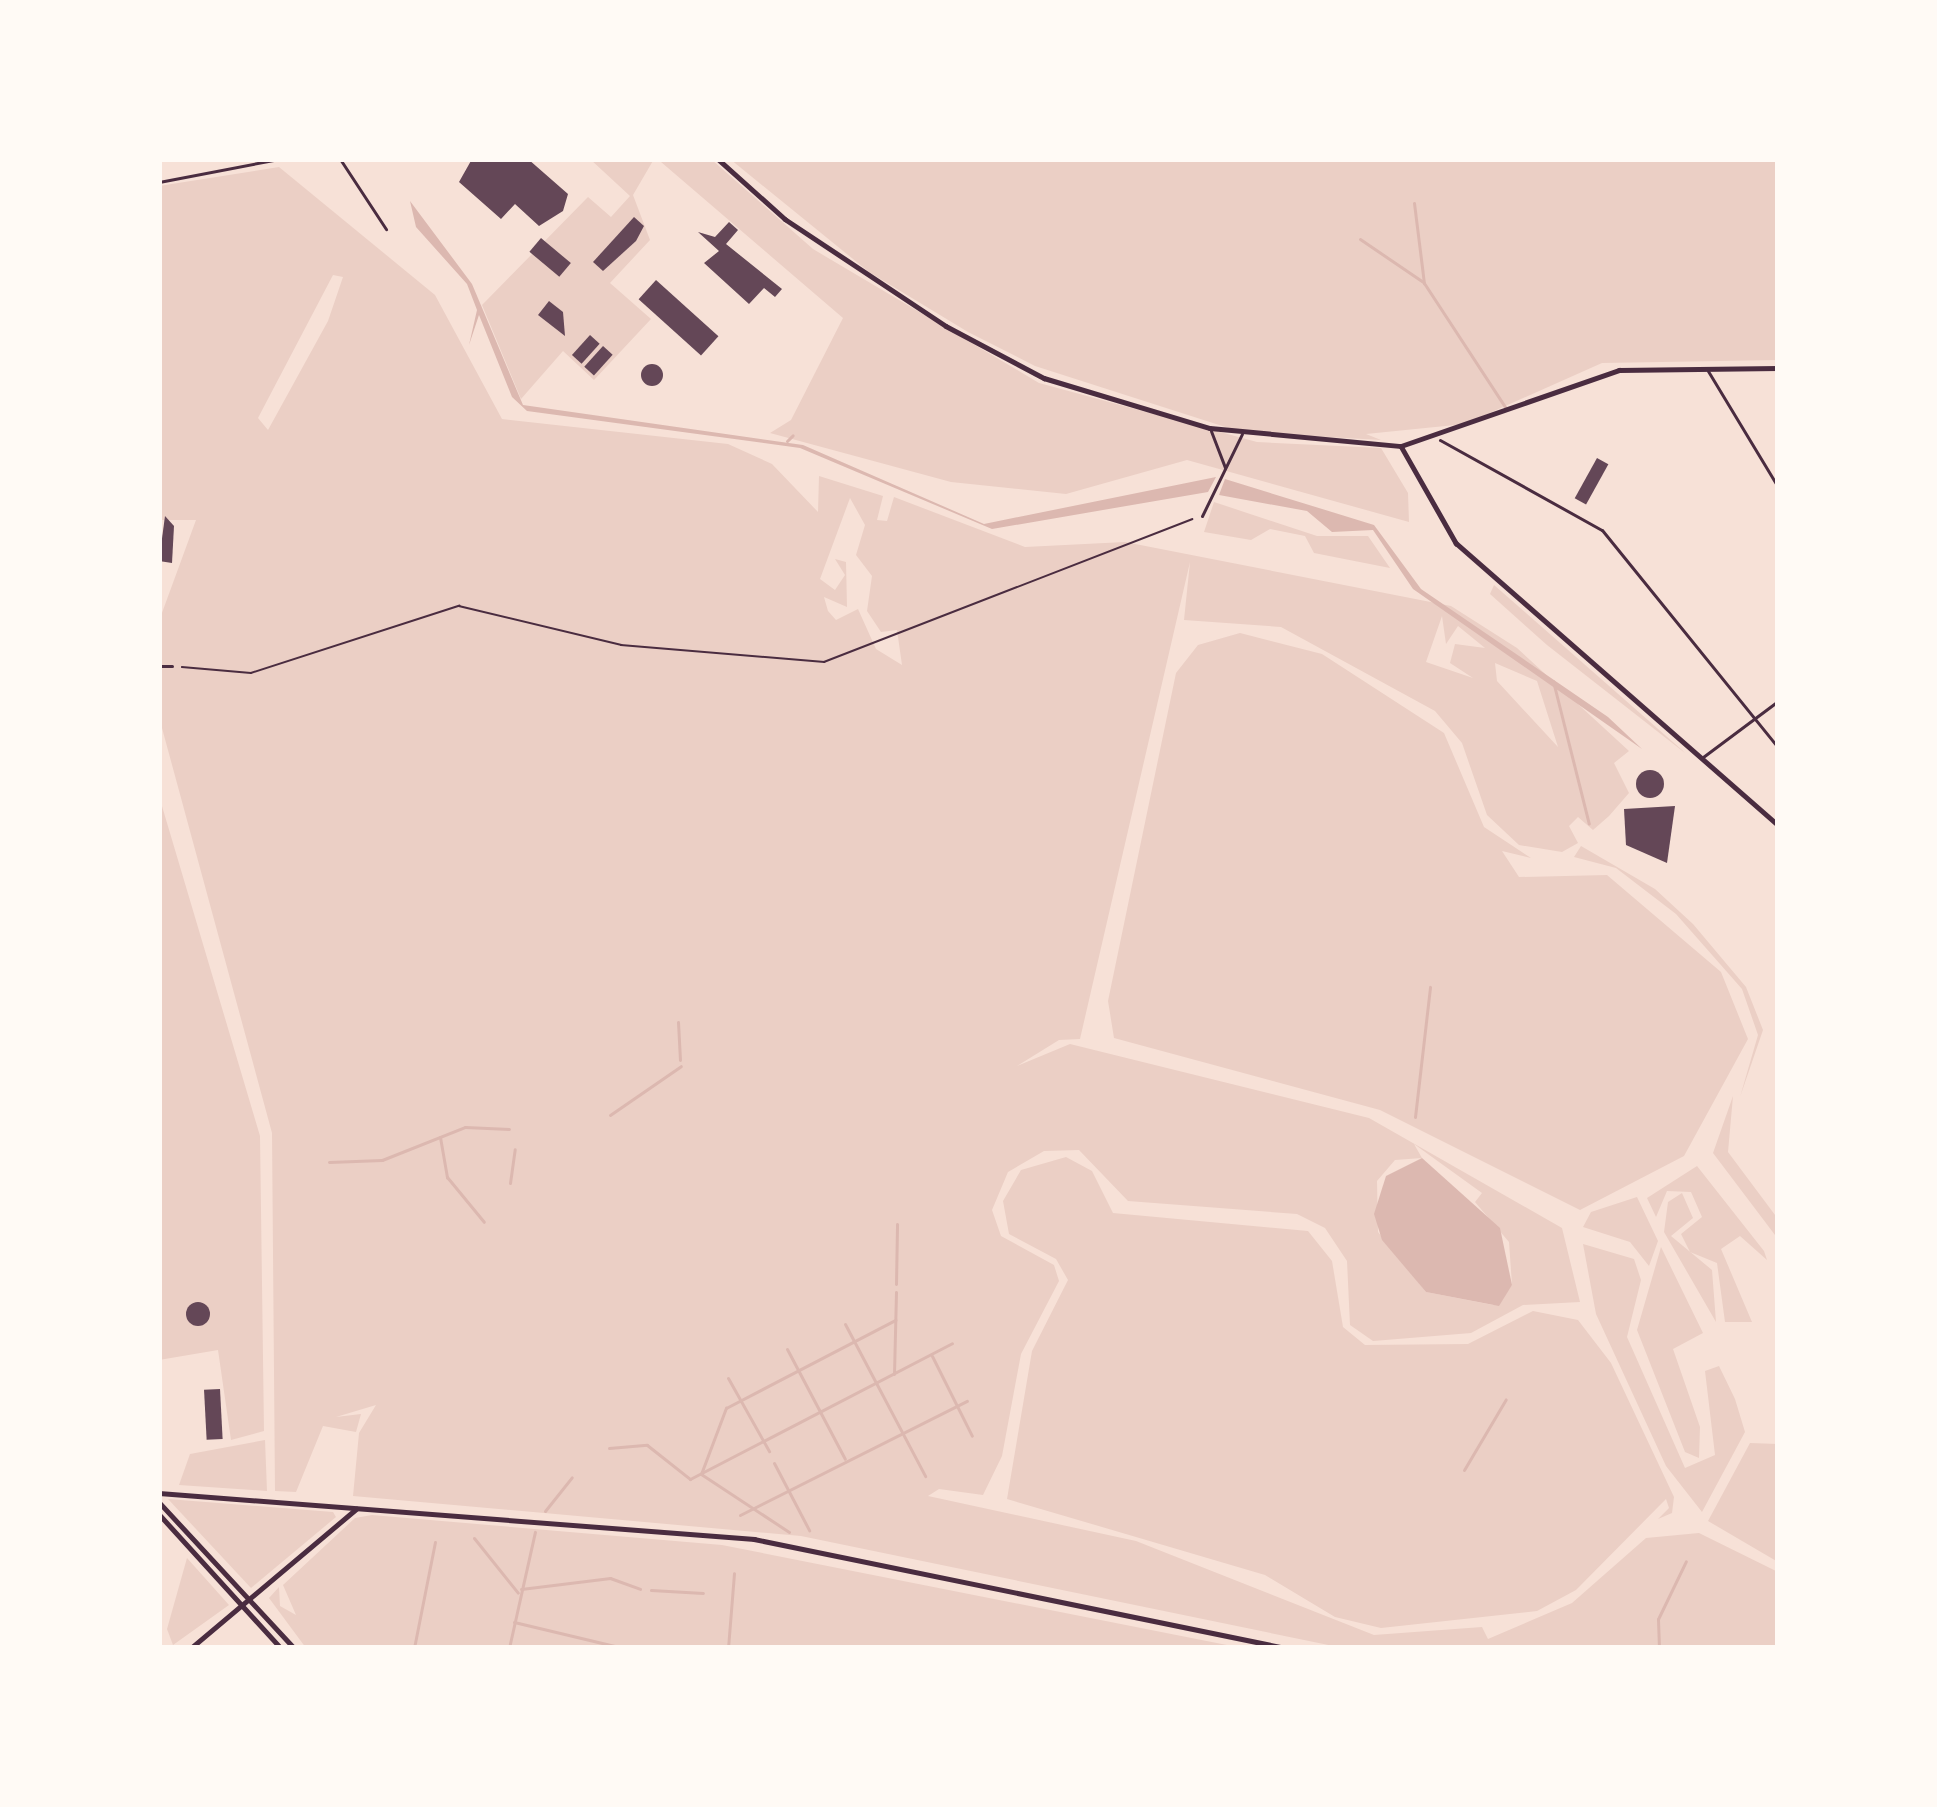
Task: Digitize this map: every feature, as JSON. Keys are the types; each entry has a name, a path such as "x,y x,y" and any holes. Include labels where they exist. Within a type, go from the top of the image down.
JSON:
{"street":[{"path":"159,182 279,159"},
{"path":"340,159 386,229"},
{"path":"718,159 785,219 946,326 1044,378 1210,428 1401,446 1440,440 1602,375 1778,368"},
{"path":"1708,369 1778,487"},
{"path":"1210,428 1226,468"},
{"path":"1202,516 1242,434"},
{"path":"1440,440 1602,530 1778,747"},
{"path":"1401,446 1442,529 1778,825"},
{"path":"159,666 172,666"},
{"path":"1702,758 1778,700"},
{"path":"159,1493 754,1539 1286,1648"},
{"path":"159,1502 294,1648"},
{"path":"191,1648 246,1611 356,1509"},
{"path":"159,1514 280,1648"}],"path":[{"path":"172,666 250,673 459,606 621,645 824,662 1202,516"}],"shaded area":[{"path":"590,159 654,159 633,195 650,240 610,283 651,319 594,380 563,351 521,399 482,305 588,197 611,217 630,196"},
{"path":"711,159 813,249 1039,383 1257,442 1381,448 1408,493 1409,522 1187,460 1066,494 951,482 770,433 791,420 843,318 661,162"},
{"path":"730,159 1778,159 1778,360 1602,363 1465,424 1366,434 1381,440 1241,432 1035,366 968,332 869,272"},
{"path":"279,167 435,295 502,419 728,444 772,464 818,512 819,476 883,496 877,520 887,521 894,497 1025,547 1125,542 1451,606 1517,648 1629,751 1614,763 1629,793 1593,830 1578,817 1569,826 1578,843 1562,852 1519,845 1487,815 1462,743 1435,711 1281,627 1184,620 1190,562 1080,1039 1059,1040 1017,1066 1070,1044 1369,1118 1562,1228 1580,1302 1523,1305 1471,1333 1373,1341 1350,1325 1347,1261 1325,1228 1297,1214 1128,1201 1079,1150 1044,1151 1008,1172 992,1210 1001,1236 1054,1265 1059,1281 1021,1354 1002,1456 983,1495 939,1489 928,1496 1136,1541 1374,1635 1482,1627 1488,1639 1572,1603 1646,1538 1699,1533 1778,1572 1778,1648 1343,1648 801,1536 353,1496 359,1433 376,1405 336,1417 361,1414 356,1432 323,1426 296,1492 275,1491 272,1133 159,717 159,621 196,520 159,520 159,186","holes":["333,275 343,277 328,321 268,430 258,418","850,498 865,525 856,555 872,576 867,611 881,632 897,630 902,665 876,649 858,609 836,620 828,611 824,597 847,607 846,562 835,559 845,575 835,590 820,579","1442,616 1446,644 1458,626 1485,648 1455,644 1450,663 1473,678 1426,662","1495,663 1537,681 1558,747 1497,681","1414,1144 1482,1193 1475,1202 1509,1242 1512,1285 1493,1305 1426,1292 1378,1232 1377,1181 1395,1160 1422,1158"]},
{"path":"410,201 472,284 523,405 803,445 984,524 1216,477 1208,492 992,529 800,448 527,411 512,397 479,315 469,345 477,310 467,284 416,227"},
{"path":"1225,479 1374,525 1421,589 1608,717 1642,749 1413,589 1373,530 1332,532 1307,511 1219,495"},
{"path":"1214,502 1317,536 1368,536 1390,568 1314,553 1305,536 1270,529 1251,540 1204,532"},
{"path":"1494,585 1685,753 1547,645 1490,594"},
{"path":"1240,633 1322,654 1444,733 1484,827 1531,858 1502,851 1519,877 1607,875 1721,972 1748,1039 1684,1156 1580,1210 1380,1110 1114,1038 1108,1001 1176,673 1198,645"},
{"path":"159,796 260,1136 264,1431 231,1440 218,1350 159,1360"},
{"path":"1581,846 1655,889 1693,924 1746,987 1763,1030 1740,1097 1758,1035 1742,989 1676,914 1616,868 1574,857"},
{"path":"1733,1096 1728,1152 1778,1219 1778,1239 1713,1153"},
{"path":"1066,1157 1092,1171 1113,1213 1308,1231 1332,1261 1343,1327 1365,1345 1468,1344 1533,1311 1578,1320 1611,1363 1674,1497 1672,1513 1658,1519 1669,1508 1666,1499 1576,1590 1537,1611 1381,1628 1335,1617 1265,1575 1007,1499 1032,1351 1068,1280 1056,1259 1009,1234 1003,1201 1021,1170"},
{"path":"1422,1158 1500,1228 1512,1285 1499,1306 1426,1292 1382,1240 1374,1214 1386,1176"},
{"path":"1697,1166 1764,1251 1767,1260 1740,1236 1721,1249 1752,1322 1725,1322 1717,1263 1690,1252 1681,1234 1702,1217 1691,1192 1667,1191 1656,1217 1647,1198"},
{"path":"1682,1193 1693,1218 1671,1236 1712,1270 1716,1322 1664,1232 1668,1202"},
{"path":"1637,1197 1658,1241 1649,1266 1630,1242 1583,1227 1591,1212"},
{"path":"1583,1244 1634,1259 1641,1280 1627,1337 1685,1468 1715,1455 1705,1371 1719,1366 1735,1399 1745,1432 1702,1512 1666,1466 1596,1314"},
{"path":"1661,1247 1703,1333 1673,1349 1700,1427 1699,1458 1685,1452 1637,1330"},
{"path":"265,1440 267,1491 179,1485 190,1454"},
{"path":"1750,1443 1778,1444 1778,1562 1708,1521"},
{"path":"168,1499 333,1512 336,1517 251,1588"},
{"path":"372,1515 722,1545 1242,1648 306,1648 269,1598 279,1587 280,1606 296,1615 283,1585 355,1518"},
{"path":"187,1558 229,1605 173,1645 167,1629"}],"building":[{"path":"472,159 528,159 568,194 563,211 539,226 515,204 501,219 459,182"},
{"path":"634,217 644,226 636,241 603,271 593,262"},
{"path":"729,222 738,230 726,244 782,289 775,297 764,288 749,304 704,263 719,251 698,232 715,237"},
{"path":"541,238 571,263 559,277 529,252"},
{"path":"656,280 718,336 701,356 639,299"},
{"path":"549,301 563,312 565,336 538,315"},
{"path":"590,335 600,344 582,364 572,355"},
{"path":"603,346 613,355 594,376 584,367"},
{"path":"652,364 663,375 652,386 641,375"},
{"path":"1597,458 1608,464 1586,505 1575,498"},
{"path":"165,516 174,526 172,563 159,561"},
{"path":"1650,770 1660,774 1664,784 1660,794 1650,798 1640,794 1636,784 1640,774"},
{"path":"1675,806 1667,863 1626,845 1624,809"},
{"path":"198,1302 210,1314 198,1326 186,1314"},
{"path":"220,1389 223,1439 207,1440 204,1390"}],"waterway":[{"path":"1414,203 1424,283 1505,407"},
{"path":"1360,239 1423,282"},
{"path":"787,441 793,435"},
{"path":"1553,681 1589,824"},
{"path":"1415,1117 1430,987"},
{"path":"678,1022 680,1060"},
{"path":"610,1115 681,1066"},
{"path":"329,1162 382,1160 465,1127 509,1129"},
{"path":"440,1137 447,1177 484,1222"},
{"path":"510,1183 515,1149"},
{"path":"896,1284 897,1224"},
{"path":"894,1374 896,1292"},
{"path":"789,1532 701,1474 726,1408 895,1320"},
{"path":"845,1324 925,1476"},
{"path":"609,1448 647,1445 690,1479 952,1343"},
{"path":"787,1349 845,1459"},
{"path":"932,1356 972,1436"},
{"path":"728,1378 769,1451"},
{"path":"1464,1470 1506,1399"},
{"path":"740,1515 967,1401"},
{"path":"774,1463 809,1530"},
{"path":"545,1511 572,1477"},
{"path":"509,1648 535,1532"},
{"path":"474,1538 518,1593"},
{"path":"414,1648 435,1542"},
{"path":"1659,1648 1658,1619 1686,1561"},
{"path":"728,1648 734,1573"},
{"path":"521,1589 610,1578 640,1589"},
{"path":"651,1590 703,1593"},
{"path":"514,1622 623,1648"}]}
